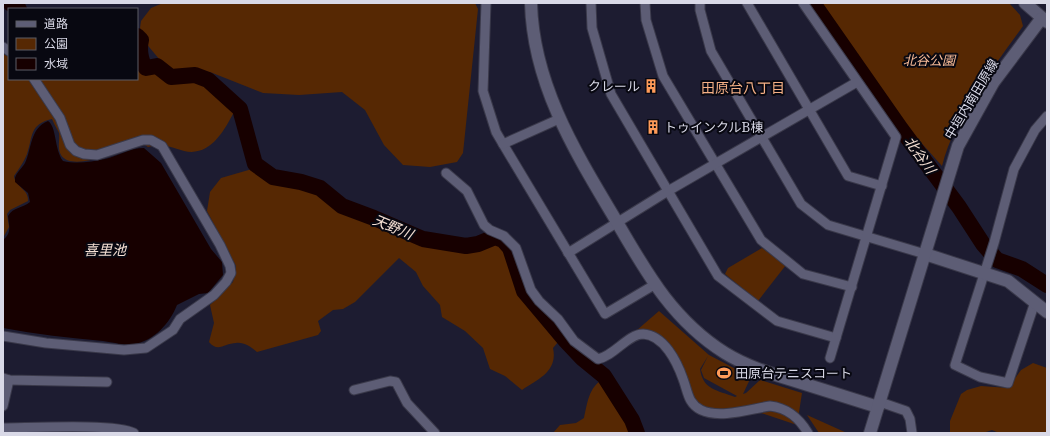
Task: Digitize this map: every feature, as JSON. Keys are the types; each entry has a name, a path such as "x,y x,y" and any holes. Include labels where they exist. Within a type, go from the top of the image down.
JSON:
{"street":[{"path":"486,3 483,91 496,132 503,144 605,314 654,285"},
{"path":"531,3 537,50 546,87 559,119 581,162 654,285 665,300 685,321 725,353 755,368 879,404 906,410 910,419 912,433"},
{"path":"591,3 592,28 611,94 718,276 777,321 836,338"},
{"path":"645,3 646,20 662,76 761,240 803,274 852,287"},
{"path":"700,3 700,10 711,51 801,204 828,225 1008,281 1047,312"},
{"path":"747,3 848,176 882,186"},
{"path":"803,3 896,137 830,358"},
{"name":"中垣内南田原線","path":"870,433 958,146 993,83 1044,21 1025,3"},
{"path":"3,336 46,343 124,350 146,348 173,330 180,319 214,296 226,282 231,273 230,266 220,245 162,146 151,140 143,140 97,155 84,154 76,151 70,145 60,118 35,80"},
{"path":"568,253 668,191 857,82"},
{"path":"1035,302 1008,383 980,377 955,365 983,273 994,243 1014,169 1035,130 1047,116"},
{"path":"503,144 559,119"},
{"path":"446,173 467,191 484,225 510,240 516,248 530,290 546,309 558,319 574,341 587,352 598,359 605,357 636,336 650,335 658,340 673,357 683,378 692,404 702,410 712,413 770,406 780,407 799,420 808,433"},
{"path":"3,406 6,379 107,382"},
{"path":"354,390 390,381 396,382 407,403 435,433"},
{"path":"3,428 109,428 134,433"}],"green space":[{"path":"163,3 475,3 478,9 463,153 457,162 430,167 403,165 384,145 365,110 342,92 299,95 263,93 210,72 171,69 165,66 144,41 140,28 141,21 151,8"},
{"name":"北谷公園","path":"818,3 1009,3 1020,15 1023,26 987,76 966,110 956,128 942,166 917,138 907,130"},
{"path":"3,54 8,56 8,80 138,80 138,58 146,70 154,71 172,79 188,78 208,84 225,98 234,108 234,112 226,127 215,141 201,150 193,152 163,145 148,147 145,145 123,149 91,160 73,162 66,160 61,155 59,147 59,133 52,119 39,124 31,137 26,157 14,176 17,183 28,197 28,201 10,210 7,214 9,227 3,238"},
{"path":"252,169 272,179 345,202 367,213 403,238 428,246 454,250 473,250 491,240 503,243 523,295 551,328 558,342 553,348 553,363 546,374 522,390 505,376 490,369 483,348 465,331 442,317 440,305 423,286 416,272 399,258 355,302 343,309 333,310 318,321 321,331 318,335 257,352 242,343 232,343 222,347 215,347 212,345 209,342 214,323 210,305 233,282 236,266 207,211 210,192 221,178"},
{"path":"762,248 786,265 758,301 725,274 728,268"},
{"path":"659,311 709,355 751,377 743,394 760,380 802,393 797,425 743,407 708,409 694,401 660,338 638,335 637,330","holes":["708,356 701,370 704,378 737,396 735,397 717,391 704,381 700,369"]},
{"path":"1033,363 1047,368 1047,433 999,433 992,430 983,433 950,433 950,421 961,394 967,390 981,386 1008,388 1021,370"},
{"path":"602,380 617,384 629,401 641,433 553,433 560,425 576,423 584,418 591,391"},
{"path":"807,415 847,433 819,433"}],"water":[{"name":"喜里池","path":"48,121 53,128 58,151 63,161 95,161 110,158 134,149 144,148 161,163 211,249 222,262 223,275 208,293 199,294 177,305 166,324 155,335 148,339 141,342 123,344 3,328 3,240 9,232 8,216 15,209 30,202 28,193 15,182 15,178 25,163 35,133 42,124"}],"waterway":[{"name":"天野川","path":"10,3 18,8"},
{"name":"北谷川","path":"813,3 901,129 959,207 983,244 997,260 1022,269 1047,285"},
{"name":"天野川","path":"138,37 141,40 140,54 142,62 146,68 157,66 171,77 195,75 208,80 240,109 255,164 273,177 301,182 320,188 342,206 423,239 466,246 478,244 495,237 503,240 510,248 524,291 566,341 582,358 604,376 632,420 637,433"}],"place":[{"name":"クレール","path":"651,86"},
{"name":"トゥインクルB棟","path":"653,127"},
{"name":"田原台テニスコート","path":"724,373"}],"district":[{"name":"田原台八丁目","path":"743,88"}]}
